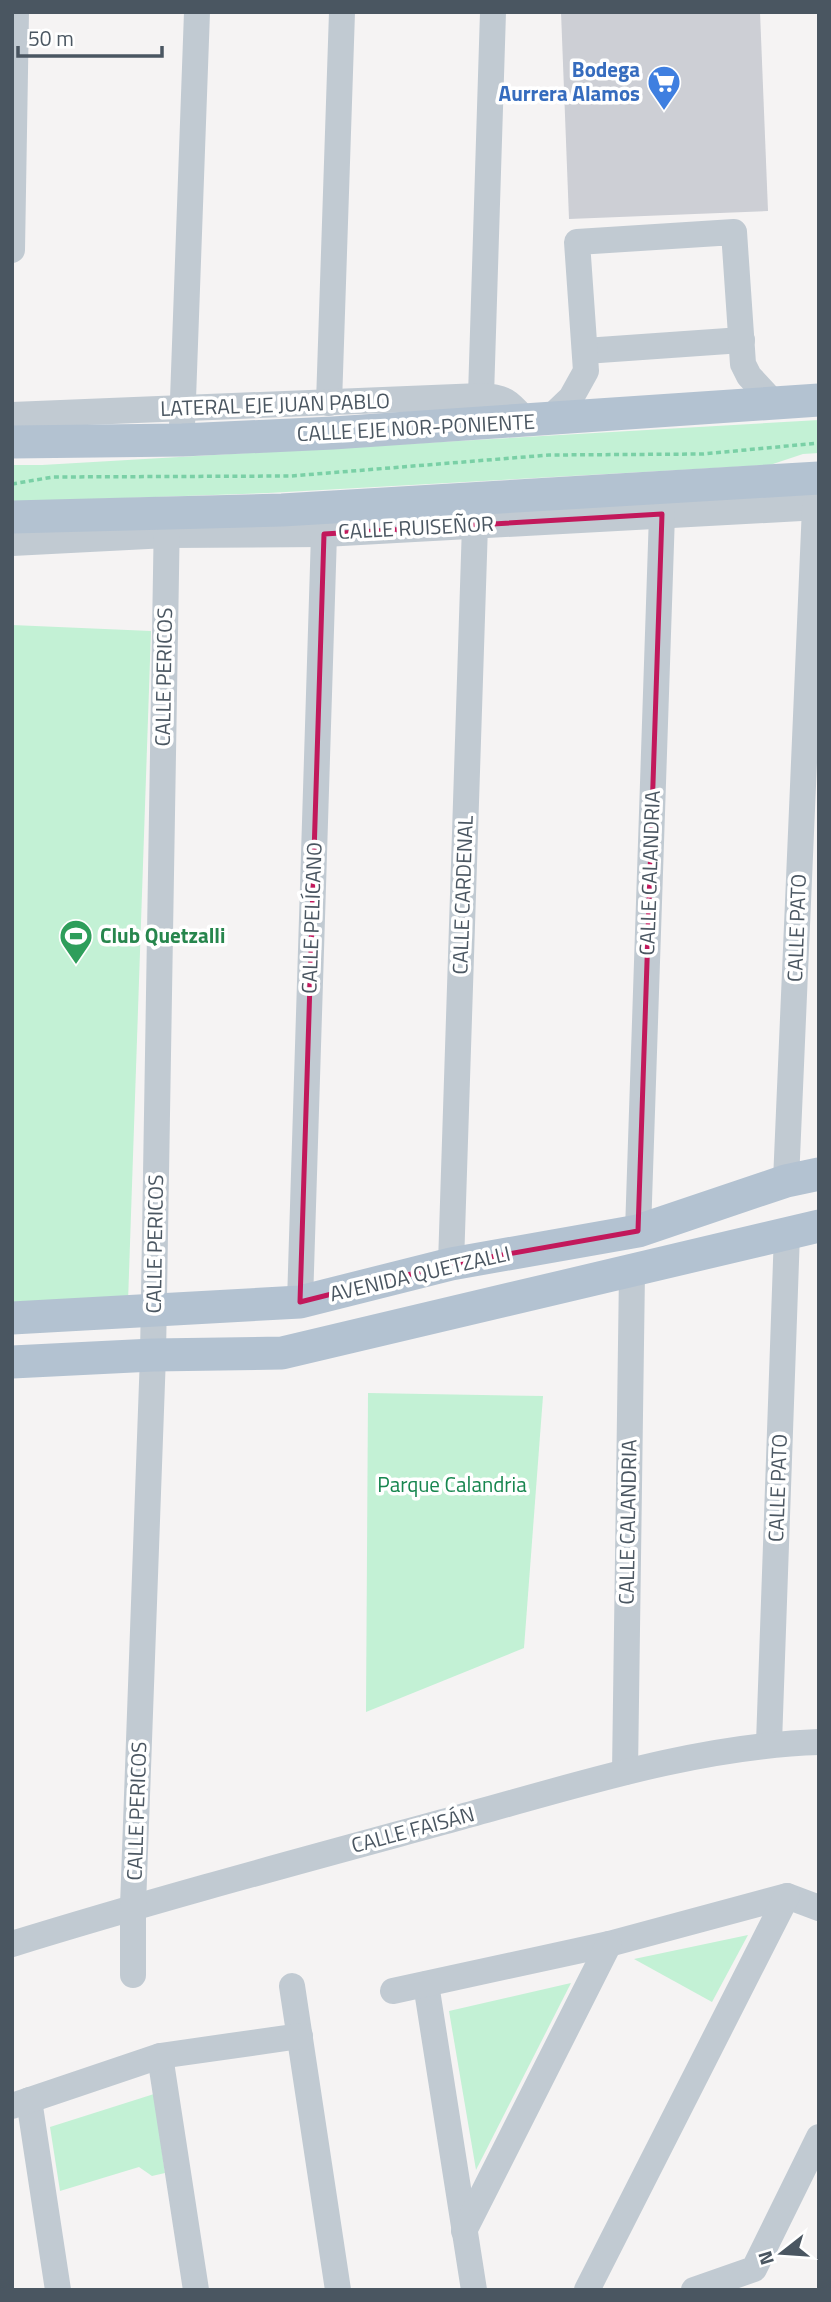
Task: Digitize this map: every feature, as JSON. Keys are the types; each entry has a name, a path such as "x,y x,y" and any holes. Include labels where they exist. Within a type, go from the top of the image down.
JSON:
{"main road":[{"name":"CALLE EJE NOR-PONIENTE","path":"12,442 182,424 537,421 819,400"},
{"path":"12,517 167,524 282,510 818,497"},
{"name":"AVENIDA QUETZALLI","path":"12,1318 300,1302 451,1264 638,1231 786,1181 819,1174"},
{"path":"12,1362 153,1354 282,1353 803,1230"}],"street":[{"path":"12,250 16,12"},
{"path":"182,424 197,12"},
{"path":"329,403 342,12"},
{"path":"481,396 493,12"},
{"path":"537,421 571,398 586,371 577,242 588,241 734,232 743,364 749,376 774,403"},
{"path":"585,351 742,340"},
{"name":"LATERAL EJE JUAN PABLO","path":"12,415 182,424 329,403 481,396 500,397 537,421"},
{"name":"CALLE RUISEÑOR","path":"12,543 167,524 324,534 662,514 818,497"},
{"name":"CALLE PATO","path":"786,1181 818,497"},
{"name":"CALLE CALANDRIA","path":"638,1231 662,514"},
{"name":"CALLE PERICOS","path":"133,1975 133,1906 153,1354 167,524"},
{"name":"CALLE CARDENAL","path":"451,1264 475,525"},
{"name":"CALLE PELÍCANO","path":"300,1302 324,534"},
{"name":"CALLE PATO","path":"769,1743 803,1230"},
{"name":"CALLE CALANDRIA","path":"625,1772 632,1272"},
{"name":"CALLE FAISÁN","path":"12,1944 133,1906 625,1772 769,1743 819,1742"},
{"path":"393,1991 609,1944 788,1896 819,1908"},
{"path":"587,2290 788,1896"},
{"path":"464,2231 609,1944"},
{"path":"426,1984 474,2290"},
{"path":"292,1986 338,2290"},
{"path":"58,2290 20,2103 160,2056 300,2036"},
{"path":"160,2056 195,2290"},
{"path":"694,2290 754,2269 819,2137"}],"path":[{"path":"12,484 53,477 291,476 549,455 703,454 819,443"}],"highlighted area":[{"path":"662,514 638,1231 451,1264 300,1302 324,534"}],"green space":[{"path":"819,420 819,453 803,454 770,465 268,493 12,502 12,465"},
{"name":"Club Quetzalli","path":"12,625 151,631 128,1302 12,1305"},
{"name":"Parque Calandria","path":"368,1393 543,1396 524,1648 366,1712"},
{"path":"748,1935 712,2002 634,1959"},
{"path":"571,1983 476,2170 449,2011"},
{"path":"154,2094 165,2173 152,2176 139,2167 60,2191 50,2127"}],"building":[{"name":"Bodega Aurrera Alamos","path":"561,12 760,12 768,211 569,219"}],"place":[{"name":"Bodega Aurrera Alamos","path":"664,112"},
{"name":"Club Quetzalli","path":"76,966"}]}
